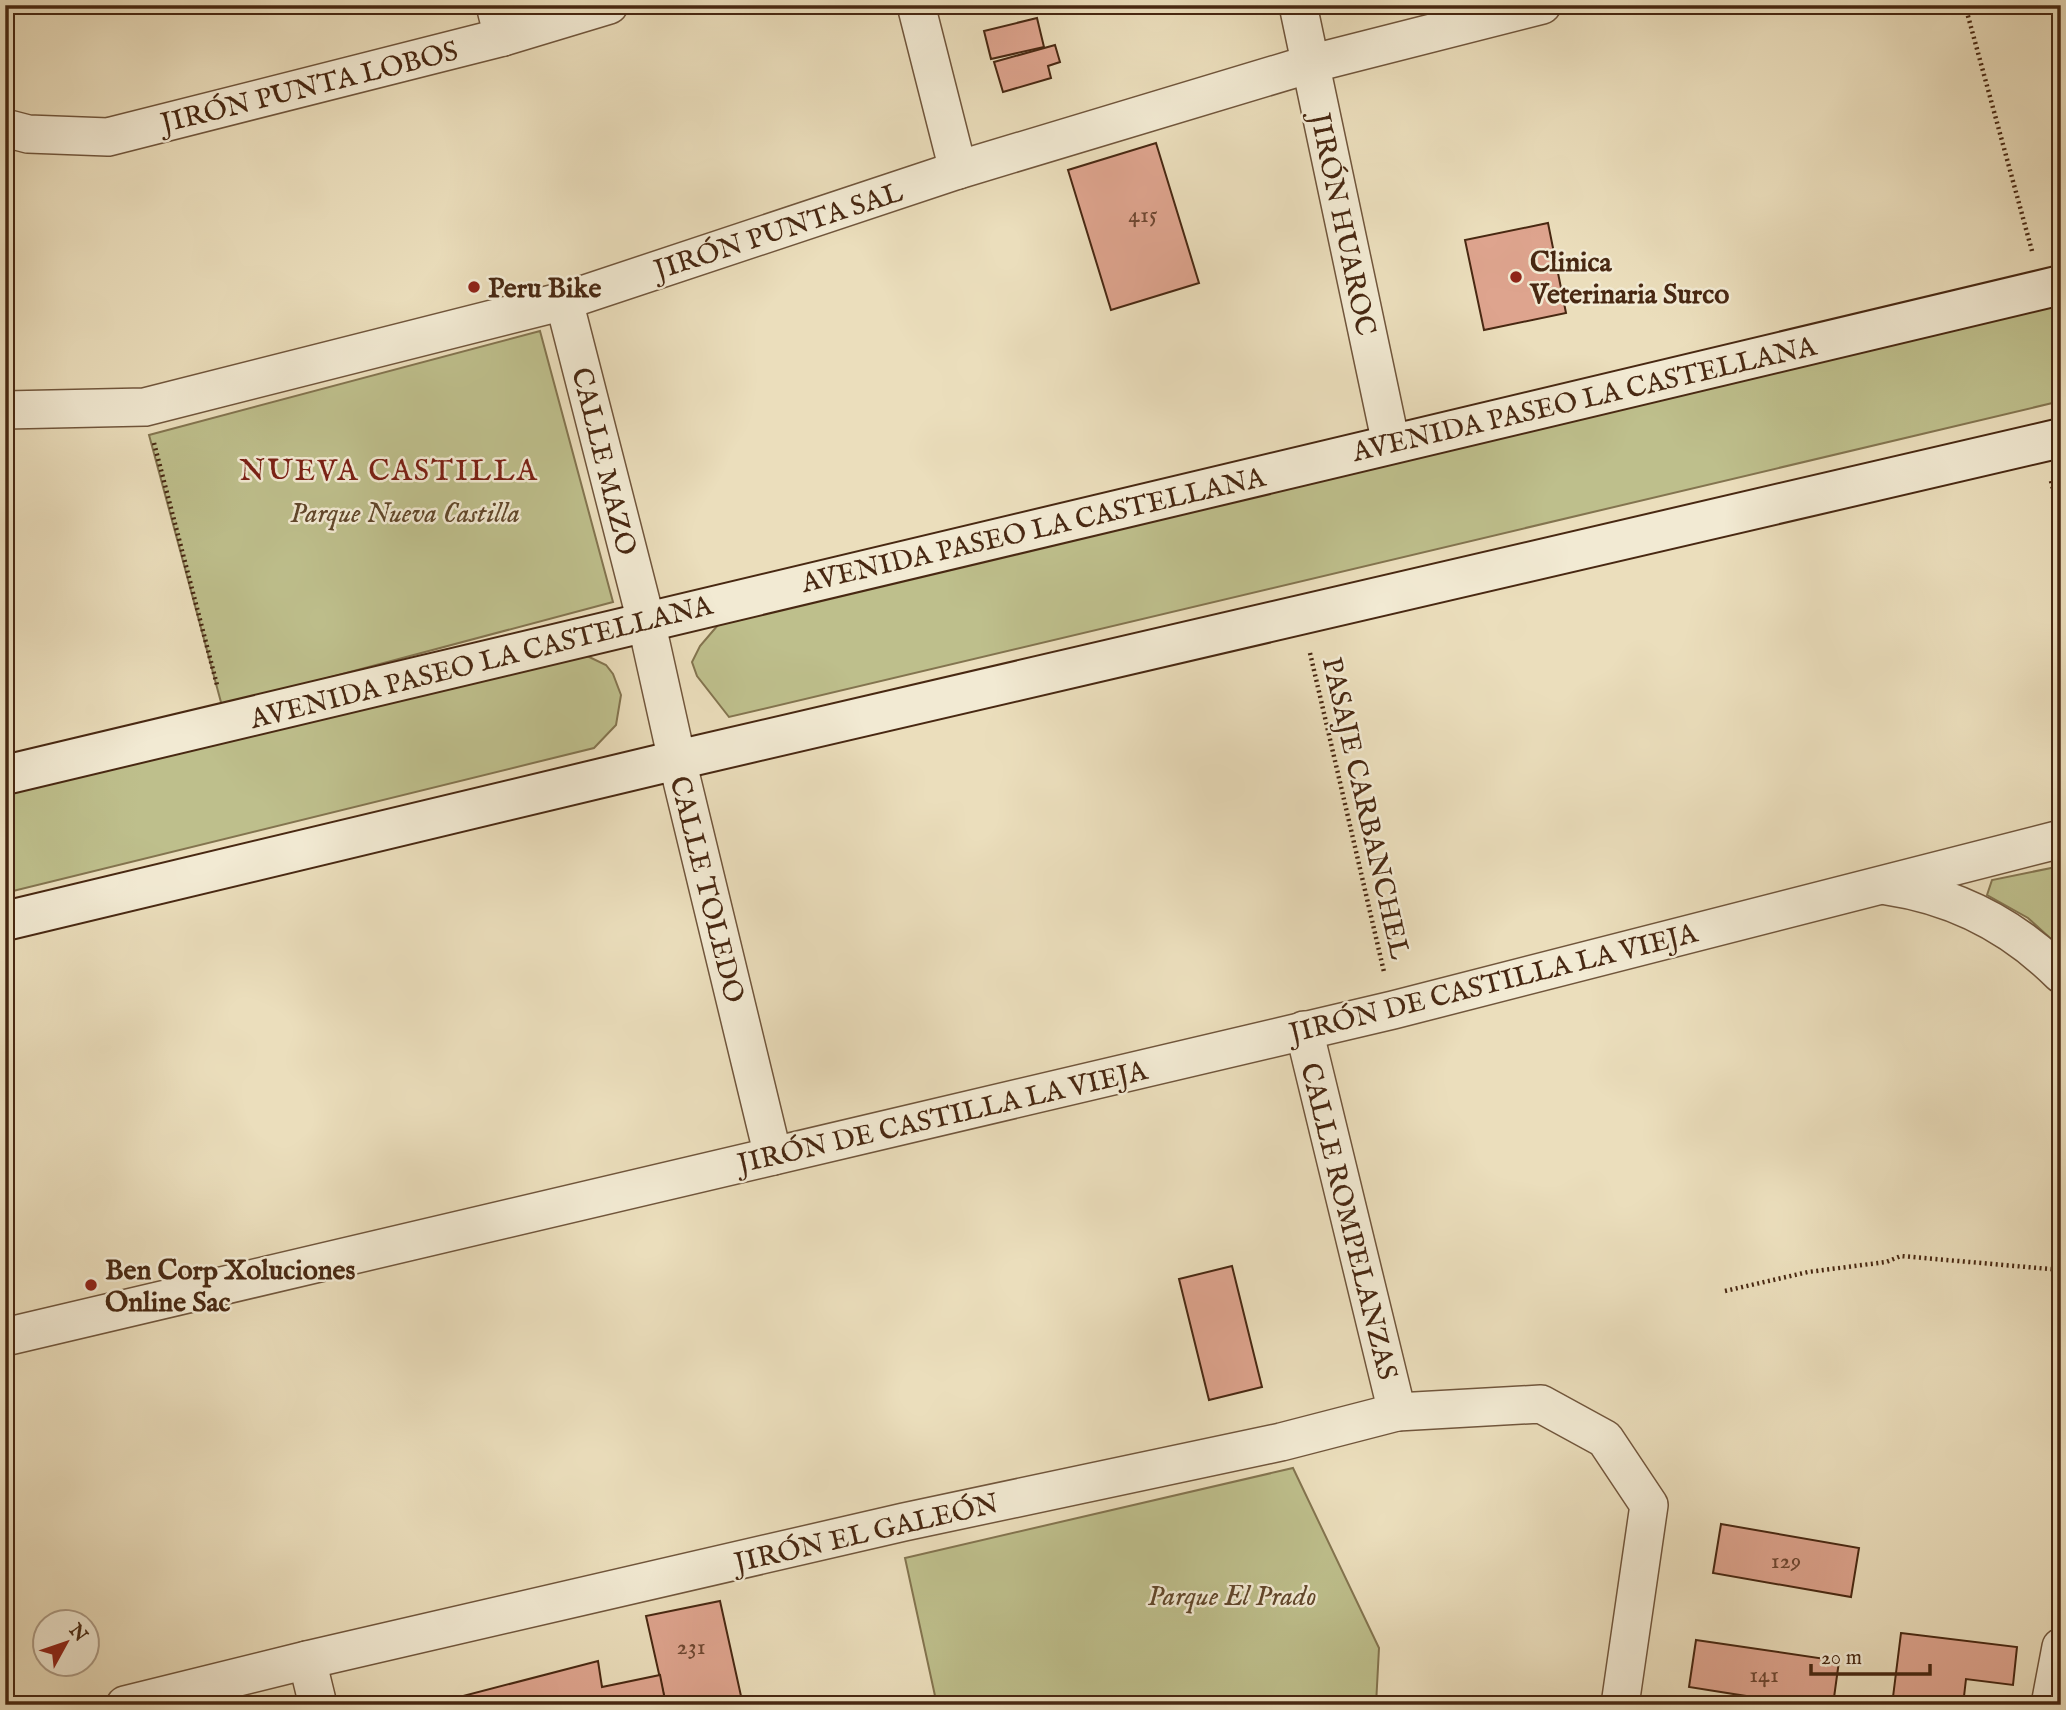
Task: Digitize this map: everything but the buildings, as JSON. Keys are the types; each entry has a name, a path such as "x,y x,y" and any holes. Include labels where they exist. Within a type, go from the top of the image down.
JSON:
{"main road":[{"name":"AVENIDA PASEO LA CASTELLANA","path":"5,775 2052,287"},
{"path":"5,921 677,760 2061,438"}],"street":[{"name":"JIRÓN PUNTA LOBOS","path":"5,128 28,134 108,137 499,21 609,5"},
{"path":"916,5 958,170"},
{"name":"JIRÓN HUAROC","path":"1298,5 1391,444"},
{"name":"JIRÓN PUNTA SAL","path":"5,410 145,407 564,301 958,170 1310,64 1542,5"},
{"name":"CALLE MAZO","path":"564,301 646,621"},
{"name":"CALLE TOLEDO","path":"646,621 773,1156"},
{"name":"JIRÓN DE CASTILLA LA VIEJA","path":"5,1337 1393,1010 2061,839"},
{"name":"JIRÓN DE CASTILLA LA VIEJA","path":"1876,885 1930,895 1978,913 2017,935 2061,974"},
{"name":"CALLE ROMPELANZAS","path":"1304,1030 1396,1412"},
{"name":"JIRÓN EL GALEÓN","path":"125,1705 307,1660 904,1522 1281,1442 1396,1412 1541,1404 1605,1439 1649,1505 1620,1705"},
{"path":"2050,1705 2061,1647"},
{"path":"307,1660 318,1705"}],"path":[{"path":"1965,5 2052,287"},
{"path":"145,407 226,723"},
{"path":"2050,475 2061,520"},
{"name":"PASAJE CARBANCHEL","path":"1301,615 1393,1010"},
{"path":"1725,1291 1808,1272 1885,1262 1901,1256 2061,1270"}],"green space":[{"path":"2061,301 2061,401 729,717 697,676 692,662 700,646 718,625"},
{"name":"Parque Nueva Castilla","path":"540,331 613,602 222,706 149,435"},
{"path":"583,654 606,665 613,674 621,695 616,725 594,748 5,893 5,792"},
{"path":"2061,866 2061,948 2028,918 1987,895 1992,880"},
{"name":"Parque El Prado","path":"1293,1468 1379,1648 1376,1705 937,1705 905,1558"}],"place":[{"name":"Clinica Veterinaria Surco","path":"1516,277"},
{"name":"Peru Bike","path":"474,287"},
{"name":"Ben Corp Xoluciones Online Sac","path":"91,1285"}],"district":[{"name":"NUEVA CASTILLA","path":"389,470"}]}
